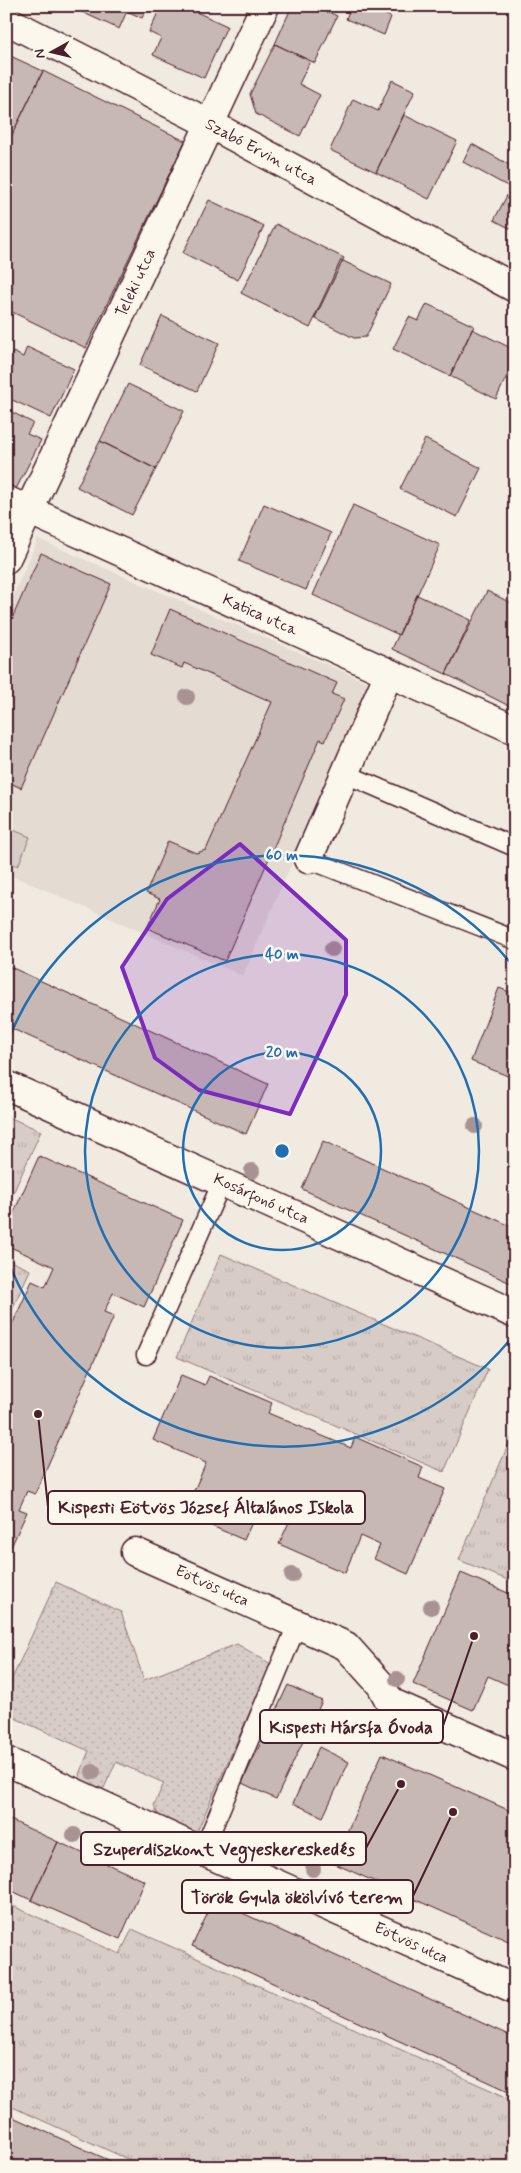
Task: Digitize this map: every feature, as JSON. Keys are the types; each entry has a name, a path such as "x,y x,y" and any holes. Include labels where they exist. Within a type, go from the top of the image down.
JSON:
{"street":[{"name":"Teleki utca","path":"6,559 18,506 210,124 265,6"},
{"name":"Szabó Ervin utca","path":"6,20 210,124 515,288"},
{"name":"Katica utca","path":"18,506 515,730"},
{"path":"308,859 389,673"},
{"name":"Kosárfonó utca","path":"6,1085 515,1314"},
{"name":"Eötvös utca","path":"135,1552 346,1646 381,1685 390,1702 515,1757"},
{"name":"Eötvös utca","path":"6,1761 203,1851 515,1989"}],"lane":[{"path":"346,774 515,846"},
{"path":"308,859 515,940"},
{"path":"146,1355 222,1182"},
{"path":"203,1851 297,1625"}],"highlighted area":[{"path":"240,844 346,940 346,995 290,1114 199,1090 155,1058 122,967 167,899"}],"shaded area":[{"path":"38,539 369,683 243,976 6,873 6,612"}],"green space":[{"path":"6,827 30,837 18,866 6,861"},
{"path":"6,1116 41,1131 6,1209"},
{"path":"221,1254 488,1369 444,1472 177,1357"},
{"path":"6,1259 30,1270 6,1323"},
{"path":"515,1429 515,1583 459,1560"},
{"path":"56,1582 121,1612 144,1680 237,1644 271,1664 196,1834 159,1817 154,1805 164,1783 116,1762 104,1788 97,1789 82,1783 79,1774 89,1751 6,1714 6,1692"},
{"path":"6,1903 120,1954 132,1929 515,2101 515,2167 145,2167 6,2104"}],"building":[{"path":"76,6 148,6 142,18 127,11 119,29 75,9"},
{"path":"161,6 183,6 227,26 204,78 153,55 161,38 149,32"},
{"path":"292,6 316,6 337,16 315,63 275,44"},
{"path":"351,6 374,6 373,9 391,17 384,35 346,19"},
{"path":"275,44 310,61 299,84 320,95 300,136 256,114 250,94"},
{"path":"6,54 43,71 6,147"},
{"path":"43,71 185,141 86,348 6,309 6,147"},
{"path":"392,80 415,91 376,172 330,150 353,99 378,111"},
{"path":"404,115 457,141 429,199 376,172"},
{"path":"472,144 515,168 515,231 494,220 511,188 463,162"},
{"path":"209,200 264,226 238,280 183,253"},
{"path":"276,224 344,258 310,328 241,293"},
{"path":"341,260 391,284 366,337 354,338 314,318"},
{"path":"427,304 474,326 450,376 393,349 409,317 418,321"},
{"path":"162,316 219,343 197,391 140,365"},
{"path":"472,329 515,350 515,359 496,399 450,376"},
{"path":"27,347 74,369 51,418 6,397 6,389 12,376 6,374 6,367 13,352 23,357"},
{"path":"128,384 184,411 156,469 100,441"},
{"path":"6,409 33,423 27,434 41,440 16,489 6,484"},
{"path":"425,439 481,468 457,517 400,489"},
{"path":"100,441 156,469 132,515 77,487"},
{"path":"264,504 331,533 306,590 239,561"},
{"path":"353,505 440,545 399,635 313,595"},
{"path":"41,553 111,584 21,788 6,781 6,632"},
{"path":"487,591 515,605 515,709 446,674"},
{"path":"417,595 471,620 446,674 392,649"},
{"path":"170,609 337,683 332,694 344,699 325,741 320,739 225,961 147,928 160,899 146,893 168,841 196,853 206,850 272,702 184,663 182,668 151,655"},
{"path":"6,965 268,1084 246,1134 6,1026"},
{"path":"499,988 515,994 515,1079 471,1061"},
{"path":"323,1141 515,1228 515,1285 302,1189"},
{"path":"39,1156 183,1220 144,1307 113,1293 104,1312 114,1316 35,1494 27,1491 19,1509 27,1512 6,1558 6,1338 32,1281 45,1287 54,1267 6,1245 6,1230"},
{"path":"181,1375 205,1385 209,1376 272,1403 268,1413 351,1448 355,1437 423,1467 419,1478 445,1489 408,1574 374,1559 380,1545 360,1536 345,1573 279,1544 295,1509 264,1496 244,1540 184,1514 206,1463 153,1440"},
{"path":"461,1573 515,1596 515,1688 488,1676 473,1710 413,1684"},
{"path":"288,1685 322,1701 276,1799 242,1783"},
{"path":"319,1747 349,1762 323,1817 293,1803"},
{"path":"382,1754 515,1813 515,1944 333,1863"},
{"path":"6,1818 58,1842 31,1900 6,1888"},
{"path":"58,1842 145,1881 120,1939 31,1900"},
{"path":"214,1900 515,2038 515,2094 192,1946"},
{"path":"6,2114 124,2167 6,2167"}],"place":[{"name":"Kispesti Eötvös József Általános Iskola","path":"38,1414"},
{"name":"Kispesti Hársfa Óvoda","path":"474,1636"},
{"name":"Szuperdiszkont Vegyeskereskedés","path":"401,1784"},
{"name":"Török Gyula ökölvívó terem","path":"453,1812"}]}
